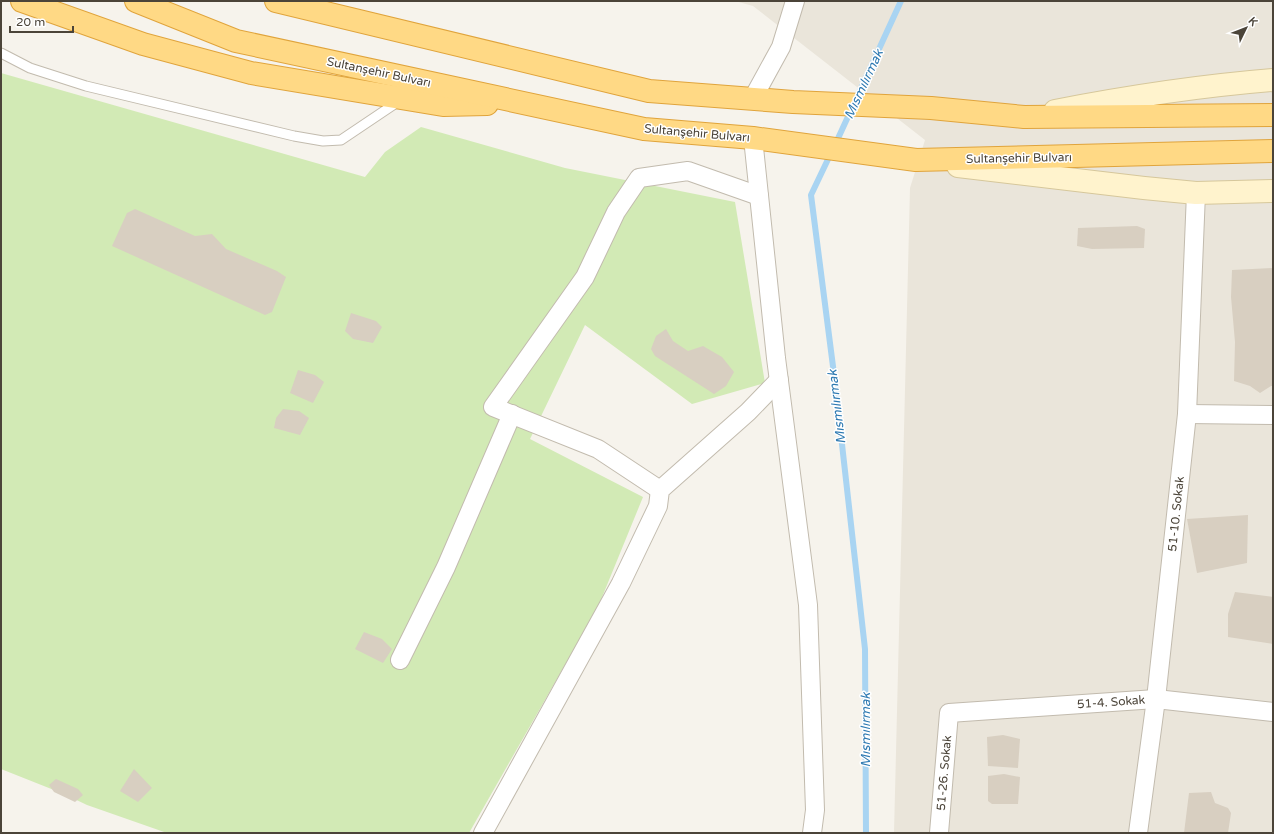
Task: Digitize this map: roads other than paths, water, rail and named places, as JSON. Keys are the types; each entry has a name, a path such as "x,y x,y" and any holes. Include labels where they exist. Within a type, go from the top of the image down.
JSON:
{"highway":[{"path":"22,1 143,44 251,73 443,105 520,102"},
{"name":"Sultanşehir Bulvarı","path":"136,1 236,41 644,129 753,138 916,160 1273,151"},
{"path":"276,1 648,91 793,102 931,108 1024,117 1273,115"},
{"path":"312,1 346,18"}],"main road":[{"path":"1024,117 1168,91 1203,86 1273,80"},
{"path":"916,160 1102,184 1196,193 1273,191"}],"street":[{"path":"753,98 781,47 795,1"},
{"path":"753,138 779,380 808,605 815,810 812,833"},
{"path":"660,490 598,449 493,407 585,277 616,212 639,178 688,171 759,196"},
{"name":"51-10. Sokak","path":"1138,833 1156,700 1187,414 1196,193"},
{"path":"483,833 620,583 658,506 660,490 748,412 779,380"},
{"path":"400,660 446,568 512,414"},
{"path":"1187,414 1273,415"},
{"name":"51-4. Sokak","path":"949,713 1156,700 1273,712"},
{"name":"51-26. Sokak","path":"939,833 949,713"}],"lane":[{"path":"1,53 30,68 86,86 294,136 323,140 340,140 404,99"}],"waterway":[{"name":"Mısmılırmak","path":"835,145 901,1"},
{"name":"Mısmılırmak","path":"831,153 811,195 835,382 865,649 866,833"}]}
